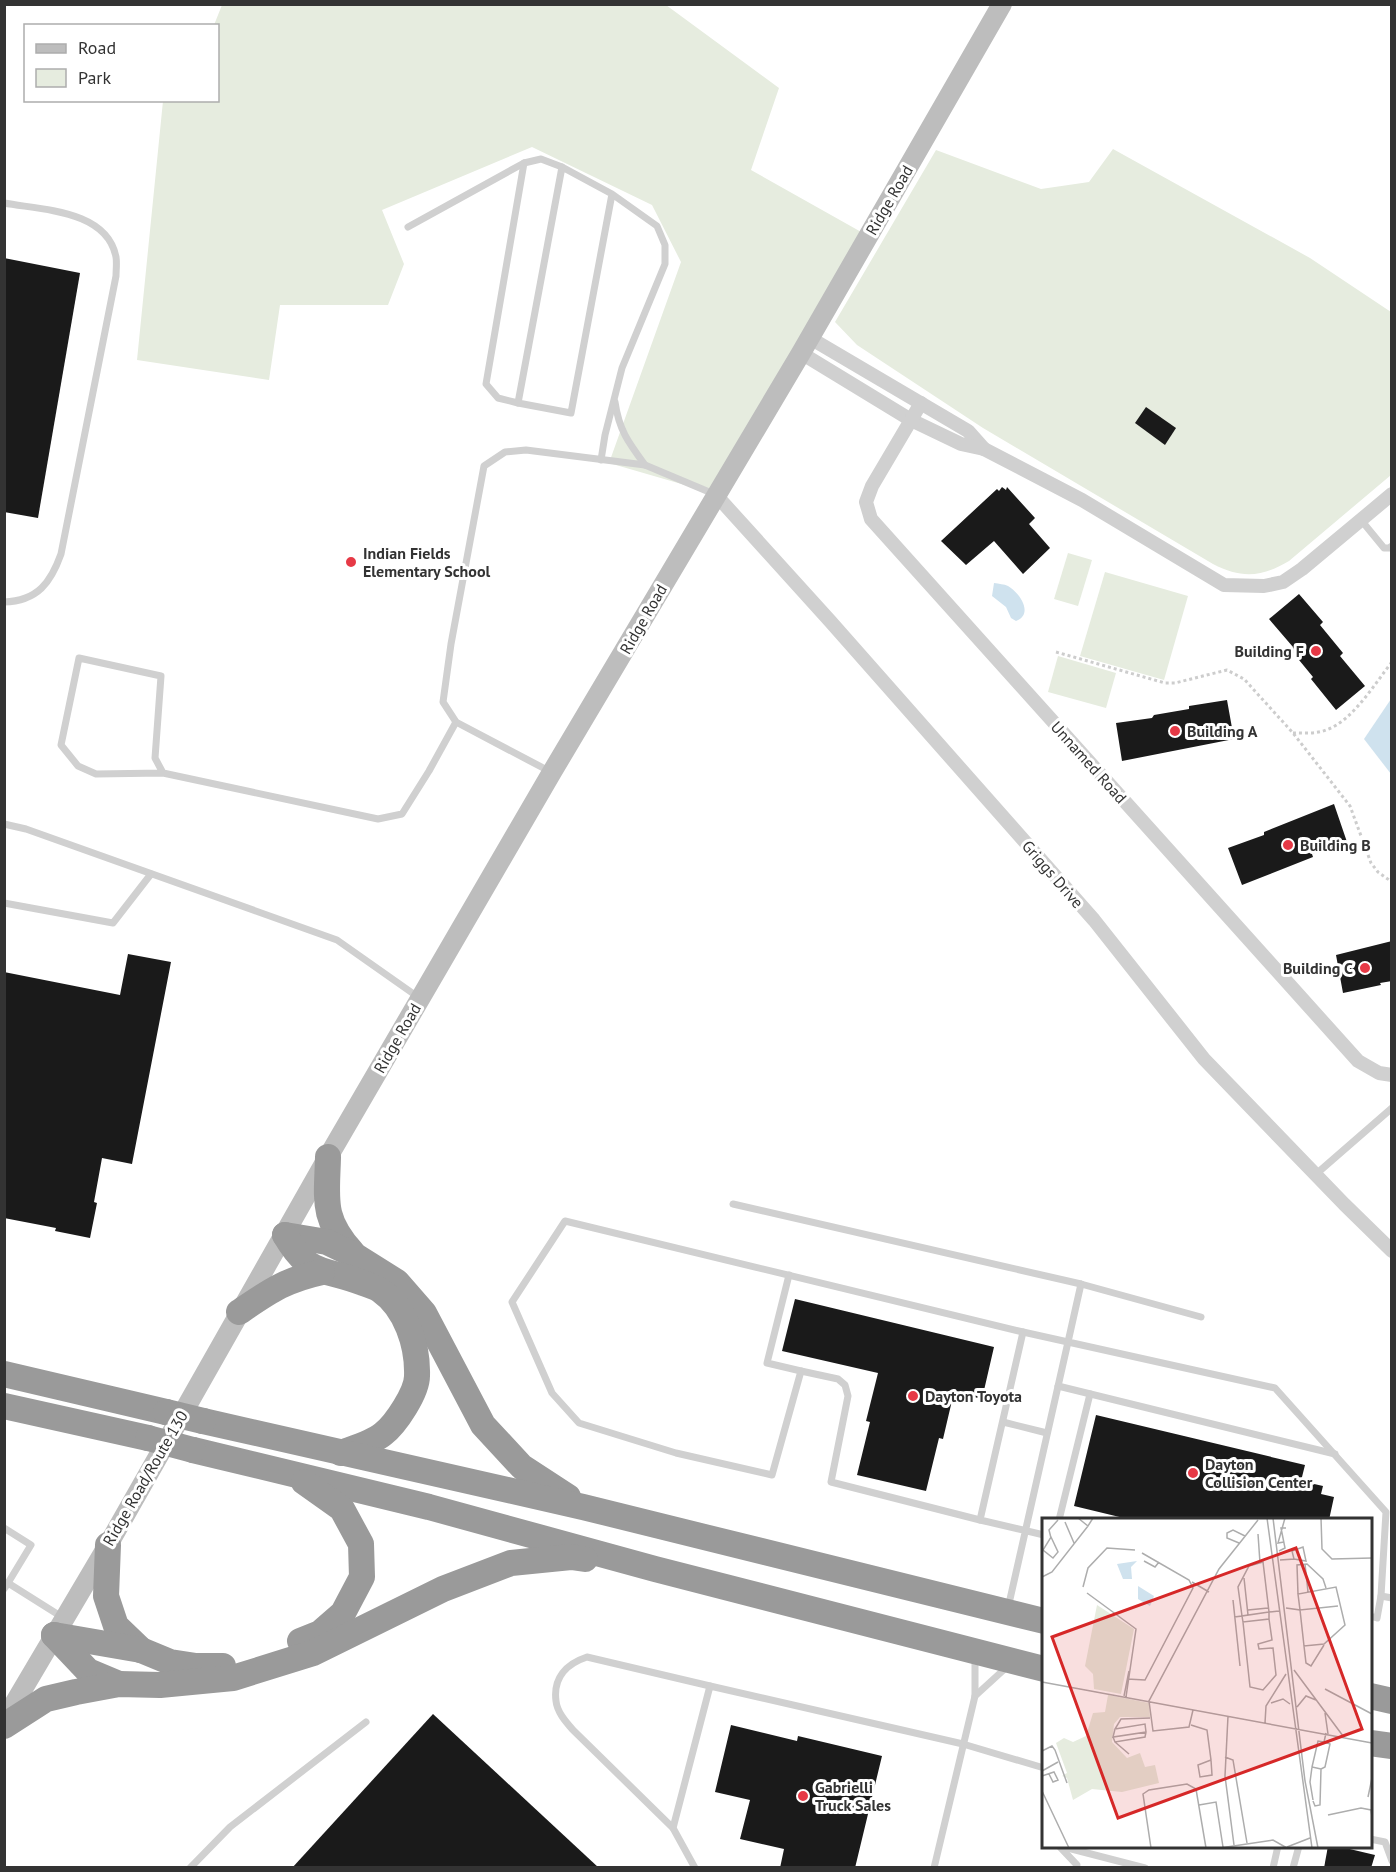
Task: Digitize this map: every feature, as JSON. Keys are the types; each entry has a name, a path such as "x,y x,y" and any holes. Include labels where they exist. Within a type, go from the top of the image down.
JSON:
{"highway":[{"path":"328,1156 327,1210 337,1236 354,1255"},
{"path":"285,1234 327,1242 354,1255 397,1282 424,1313 483,1425 522,1467 583,1507"},
{"path":"285,1234 295,1252 305,1262 322,1272 349,1277 379,1290 397,1305 412,1335 417,1377 404,1411 382,1435 341,1453"},
{"path":"239,1312 272,1290 296,1278 322,1272"},
{"path":"4,1374 583,1507 1042,1621"},
{"path":"4,1406 148,1438 429,1507 655,1569 1042,1668"},
{"path":"59,1627 141,1650 170,1662 196,1666 226,1666 281,1649 320,1633 343,1613 362,1577 361,1544 342,1509 291,1474"},
{"path":"108,1545 106,1596 116,1626 141,1650"},
{"path":"4,1724 46,1699 119,1684 160,1685 233,1678 313,1653 443,1589 511,1563 571,1557 655,1569"},
{"path":"59,1627 88,1671 119,1684"},
{"path":"1372,1696 1392,1701"},
{"path":"1372,1743 1392,1746"}],"street":[{"name":"Ridge Road","path":"285,1234 552,772 806,346 1002,4"},
{"path":"806,346 921,402 968,430 984,449"},
{"path":"806,346 911,420 961,444 984,449 1082,500 1224,585 1264,586 1284,582 1392,494"},
{"name":"Unnamed Road","path":"921,402 872,486 866,502 871,519 1358,1061 1379,1073 1392,1075"},
{"name":"Griggs Drive","path":"716,495 1094,920 1204,1059 1315,1175 1392,1251"},
{"name":"Ridge Road/Route 130","path":"4,1724 285,1234"}],"lane":[{"path":"408,227 524,163 541,159 562,167 612,194 657,226 665,245 664,264 622,368 601,460"},
{"path":"524,163 486,384 498,398 518,404 571,413 612,194"},
{"path":"518,404 562,167"},
{"path":"4,203 80,217 100,228 110,241 116,257 117,276 61,554 54,573 43,588 22,600 4,602"},
{"path":"614,399 618,422 628,443 645,465"},
{"path":"552,772 456,722 443,702 453,633 484,466 505,452 526,450 645,465 716,495"},
{"path":"1360,520 1384,548 1392,546"},
{"path":"163,773 155,758 162,676 79,658 60,745 78,766 96,774 163,773 378,819 402,814 456,722"},
{"path":"4,824 26,829 338,940 421,998"},
{"path":"4,903 113,923 151,874"},
{"path":"1315,1175 1392,1108"},
{"path":"733,1204 1081,1284 1201,1317"},
{"path":"801,1371 772,1475 676,1453 579,1423 552,1393 512,1302 565,1221 1023,1332 1275,1388 1386,1512 1382,1596 1377,1618 1372,1616"},
{"path":"789,1275 767,1363 838,1379 845,1385 848,1396 831,1482 1042,1534"},
{"path":"1007,1612 1081,1284"},
{"path":"980,1520 1023,1332"},
{"path":"1058,1386 1335,1454"},
{"path":"1059,1518 1090,1394"},
{"path":"1003,1422 1047,1433"},
{"path":"4,1528 32,1545 6,1586 59,1627"},
{"path":"1382,1596 1392,1598"},
{"path":"934,1868 975,1696 975,1651"},
{"path":"695,1868 673,1828 573,1730 562,1716 556,1701 558,1684 564,1669 587,1657 963,1744 1042,1767"},
{"path":"975,1696 1013,1661"},
{"path":"673,1828 710,1686"},
{"path":"190,1868 230,1827 366,1722"},
{"path":"1372,1839 1385,1842 1392,1861"},
{"path":"1062,1848 1077,1864 1076,1868"},
{"path":"1068,1848 1145,1868"},
{"path":"1273,1868 1278,1848"},
{"path":"1293,1868 1298,1848"}],"path":[{"path":"1056,652 1165,683 1174,683 1227,670 1244,679 1293,733 1350,806 1371,863 1378,872 1392,882"},
{"path":"1293,733 1327,730 1342,721 1369,695 1392,662"}],"green space":[{"path":"222,5 666,5 779,88 751,170 863,233 709,492 609,463 681,262 652,205 532,147 382,210 404,264 388,305 280,305 269,380 137,360 163,102 219,102 219,24 214,24"},
{"path":"1113,149 1310,258 1391,312 1391,475 1289,561 1270,570 1243,574 1213,564 983,428 857,345 835,322 936,150 1041,189 1089,182"},
{"path":"1068,553 1092,560 1078,606 1054,599"},
{"path":"1105,572 1188,596 1164,680 1080,656"},
{"path":"1058,656 1116,673 1106,708 1048,692"}],"water":[{"path":"994,583 1008,586 1021,598 1025,609 1021,618 1016,621 1011,618 1006,607 992,596"},
{"path":"1391,699 1391,774 1364,739"}],"building":[{"path":"4,258 80,273 38,518 4,512"},
{"path":"1146,407 1176,428 1165,445 1135,423"},
{"path":"1002,487 1006,490 1007,487 1035,518 1029,524 1050,548 1023,574 994,541 966,565 941,541 997,489 999,491"},
{"name":"Building F","path":"1299,594 1323,622 1320,625 1343,653 1340,656 1365,686 1336,710 1290,649 1293,647 1269,619"},
{"name":"Building A","path":"1227,700 1234,739 1122,761 1116,723 1152,718 1154,715 1189,709 1189,706"},
{"name":"Building B","path":"1334,804 1347,842 1312,854 1313,857 1242,885 1228,848"},
{"name":"Building C","path":"1392,941 1392,981 1343,993 1336,955"},
{"path":"128,954 171,962 132,1164 102,1158 90,1238 55,1231 56,1228 4,1218 4,972 120,995"},
{"name":"Dayton Toyota","path":"795,1299 994,1347 982,1399 954,1392 943,1439 939,1438 926,1491 857,1475 870,1422 866,1421 878,1373 782,1351"},
{"name":"Dayton Collision Center","path":"1096,1415 1305,1465 1301,1481 1323,1486 1321,1494 1334,1497 1329,1518 1124,1518 1074,1506"},
{"path":"433,1714 599,1868 292,1868"},
{"name":"Gabrielli Truck Sales","path":"731,1725 797,1741 798,1736 882,1756 855,1868 780,1868 784,1849 740,1839 750,1800 715,1792"},
{"path":"1328,1848 1345,1848 1375,1855 1371,1868 1324,1868"}],"place":[{"name":"Indian Fields Elementary School","path":"351,562"},
{"name":"Building F","path":"1316,651"},
{"name":"Building A","path":"1175,731"},
{"name":"Building B","path":"1288,845"},
{"name":"Building C","path":"1365,968"},
{"name":"Dayton Toyota","path":"913,1396"},
{"name":"Dayton Collision Center","path":"1193,1473"},
{"name":"Gabrielli Truck Sales","path":"803,1796"}]}
